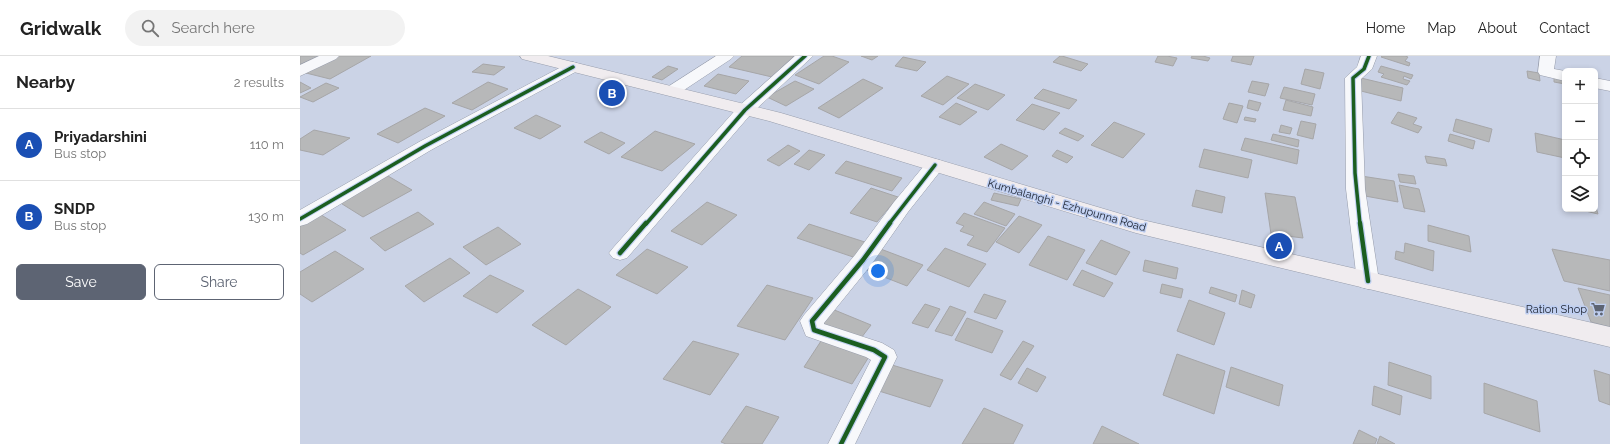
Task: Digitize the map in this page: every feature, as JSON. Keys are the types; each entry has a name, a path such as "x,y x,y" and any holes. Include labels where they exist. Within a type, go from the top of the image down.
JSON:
{"main road":[{"name":"Kumbalanghi - Ezhupunna Road","path":"528,56 745,110 935,165 1136,226 1610,337"}],"street":[{"path":"300,71 331,56"},
{"path":"672,91 726,56"},
{"path":"620,253 745,110 805,56"},
{"path":"1368,281 1358,214 1354,158 1355,97 1353,78 1364,69 1369,56"},
{"path":"1548,56 1546,72 1562,75"},
{"path":"300,219 425,146 573,66"},
{"path":"1598,84 1610,86"},
{"path":"841,444 885,357 874,350 814,330 812,321 863,260 901,207 935,165"}],"building":[{"path":"300,56 325,56 306,66 300,65"},
{"path":"337,56 371,56 330,79 306,73"},
{"path":"742,56 794,56 772,77 729,67"},
{"path":"824,56 832,56 849,62 819,84 795,75"},
{"path":"861,56 878,56 872,60"},
{"path":"1060,56 1088,64 1081,71 1053,62"},
{"path":"1158,56 1177,58 1173,66 1155,62"},
{"path":"1192,56 1203,56 1210,58 1208,61 1191,58"},
{"path":"1233,56 1254,56 1251,65 1231,61"},
{"path":"1405,56 1408,57 1405,61 1410,63 1409,66 1381,57"},
{"path":"903,57 926,62 917,71 895,66"},
{"path":"483,64 505,67 494,75 472,72"},
{"path":"668,66 678,69 662,80 652,77"},
{"path":"1381,66 1413,75 1411,79 1404,76 1403,79 1410,81 1407,85 1381,77 1384,74 1378,72"},
{"path":"1305,69 1324,73 1320,89 1301,84"},
{"path":"1527,71 1539,73 1540,81 1528,78"},
{"path":"718,74 749,81 736,94 704,86"},
{"path":"947,76 969,84 943,105 921,96"},
{"path":"1554,76 1562,78 1562,83 1554,82"},
{"path":"1361,78 1403,88 1401,101 1357,90"},
{"path":"863,79 883,88 839,118 818,108"},
{"path":"795,81 814,89 786,106 767,97"},
{"path":"1252,81 1269,84 1265,96 1248,92"},
{"path":"300,82 311,88 300,93"},
{"path":"488,82 508,89 472,110 452,103"},
{"path":"326,83 339,88 313,102 300,97"},
{"path":"975,84 1005,95 988,110 957,98"},
{"path":"1284,87 1315,94 1312,105 1280,98"},
{"path":"1043,89 1077,100 1069,109 1034,98"},
{"path":"1249,100 1261,103 1258,111 1247,108"},
{"path":"1286,100 1313,107 1311,116 1283,110"},
{"path":"956,103 977,112 960,125 939,117"},
{"path":"1229,103 1243,106 1237,123 1223,119"},
{"path":"1032,104 1060,113 1044,130 1016,120"},
{"path":"425,108 445,116 398,143 377,134"},
{"path":"1398,112 1417,118 1413,124 1422,127 1418,133 1391,123"},
{"path":"536,115 561,126 540,139 514,128"},
{"path":"1245,117 1256,119 1255,122 1244,120"},
{"path":"1456,119 1492,129 1489,142 1453,131"},
{"path":"1301,121 1316,124 1313,139 1297,135"},
{"path":"1114,122 1145,134 1123,158 1091,145"},
{"path":"1281,125 1292,128 1290,134 1279,132"},
{"path":"1065,128 1084,136 1078,141 1059,133"},
{"path":"314,130 350,138 323,155 300,150 300,139"},
{"path":"655,131 695,144 662,171 621,157"},
{"path":"601,132 625,143 609,154 584,142"},
{"path":"1535,133 1562,139 1562,157 1537,152"},
{"path":"1273,134 1299,140 1298,147 1271,140"},
{"path":"1450,134 1475,141 1473,149 1448,141"},
{"path":"1245,138 1299,150 1297,164 1241,150"},
{"path":"1001,144 1028,156 1012,170 984,157"},
{"path":"788,145 800,151 779,166 767,160"},
{"path":"1204,149 1252,160 1248,178 1199,167"},
{"path":"809,150 825,155 809,170 794,164"},
{"path":"1057,150 1073,157 1067,163 1052,156"},
{"path":"1425,156 1445,159 1447,166 1427,163"},
{"path":"846,161 902,178 892,191 835,173"},
{"path":"1398,174 1414,176 1416,184 1400,182"},
{"path":"388,176 412,190 363,217 339,202"},
{"path":"1361,176 1394,181 1398,202 1365,196"},
{"path":"1399,185 1419,189 1425,212 1404,208"},
{"path":"871,188 898,197 877,222 850,213"},
{"path":"1196,190 1225,197 1222,213 1192,206"},
{"path":"994,193 1021,199 1018,206 991,200"},
{"path":"1265,193 1295,197 1303,238 1271,234"},
{"path":"707,202 737,215 702,245 671,231"},
{"path":"984,202 1015,214 1006,226 974,214"},
{"path":"418,212 434,224 385,251 370,238"},
{"path":"318,213 346,230 303,255 300,253 300,223"},
{"path":"964,213 1005,228 987,252 967,245 974,236 960,231 964,226 956,223"},
{"path":"1019,216 1042,225 1019,253 996,242"},
{"path":"809,224 871,244 859,259 797,238"},
{"path":"1428,225 1469,236 1471,252 1428,241"},
{"path":"498,227 521,244 486,265 463,247"},
{"path":"1048,236 1085,250 1067,280 1029,265"},
{"path":"1101,240 1130,252 1116,275 1086,263"},
{"path":"1405,243 1434,251 1433,271 1395,259 1396,251 1404,253"},
{"path":"878,248 923,265 907,286 861,268"},
{"path":"945,248 986,264 969,287 927,270"},
{"path":"647,249 688,267 657,294 616,275"},
{"path":"1552,249 1610,260 1610,291 1564,281"},
{"path":"335,251 364,269 312,302 300,294 300,272"},
{"path":"450,258 470,273 424,302 405,286"},
{"path":"1145,260 1178,268 1176,279 1143,271"},
{"path":"1082,270 1113,283 1104,297 1073,285"},
{"path":"490,275 524,291 497,313 463,296"},
{"path":"1162,284 1183,289 1181,298 1160,293"},
{"path":"767,285 813,298 785,340 737,326"},
{"path":"1211,287 1237,295 1235,302 1209,293"},
{"name":"Ration Shop","path":"1578,288 1610,295 1610,327 1591,322"},
{"path":"578,289 611,307 566,345 532,325"},
{"path":"1242,290 1255,295 1251,308 1239,304"},
{"path":"984,294 1006,301 996,319 974,312"},
{"path":"1189,300 1225,313 1214,345 1177,331"},
{"path":"925,304 940,309 928,328 912,323"},
{"path":"950,306 966,312 952,336 935,331"},
{"path":"832,309 871,325 858,342 818,325"},
{"path":"967,318 1003,331 992,353 955,340"},
{"path":"823,338 870,355 852,384 804,367"},
{"path":"693,341 739,354 710,395 663,379"},
{"path":"1023,341 1034,346 1011,380 1000,375"},
{"path":"1177,354 1225,371 1214,414 1163,395"},
{"path":"1389,362 1431,376 1431,399 1388,385"},
{"path":"892,365 943,380 930,407 879,391"},
{"path":"1231,367 1283,385 1279,406 1226,387"},
{"path":"1027,368 1046,377 1037,392 1018,383"},
{"path":"1594,370 1610,375 1610,405 1599,401"},
{"path":"1484,383 1537,401 1540,432 1484,413"},
{"path":"1374,386 1402,396 1400,415 1372,405"},
{"path":"746,406 779,417 762,444 726,444 721,442"},
{"path":"984,408 1023,425 1013,444 962,444"},
{"path":"1102,426 1139,444 1093,444"},
{"path":"1359,430 1377,439 1375,444 1353,444"},
{"path":"1380,436 1395,444 1377,444"}],"cycle path":[{"path":"620,253 745,110 805,56"},
{"path":"1368,281 1356,189 1353,78 1364,69 1369,56"},
{"path":"300,219 425,146 573,67"},
{"path":"841,444 885,357 874,350 814,330 812,321 863,260 901,207 935,165"}],"place":[{"name":"SNDP","path":"612,93"},
{"name":"Priyadarshini","path":"1279,246"},
{"name":"Ration Shop","path":"1598,309"}]}
